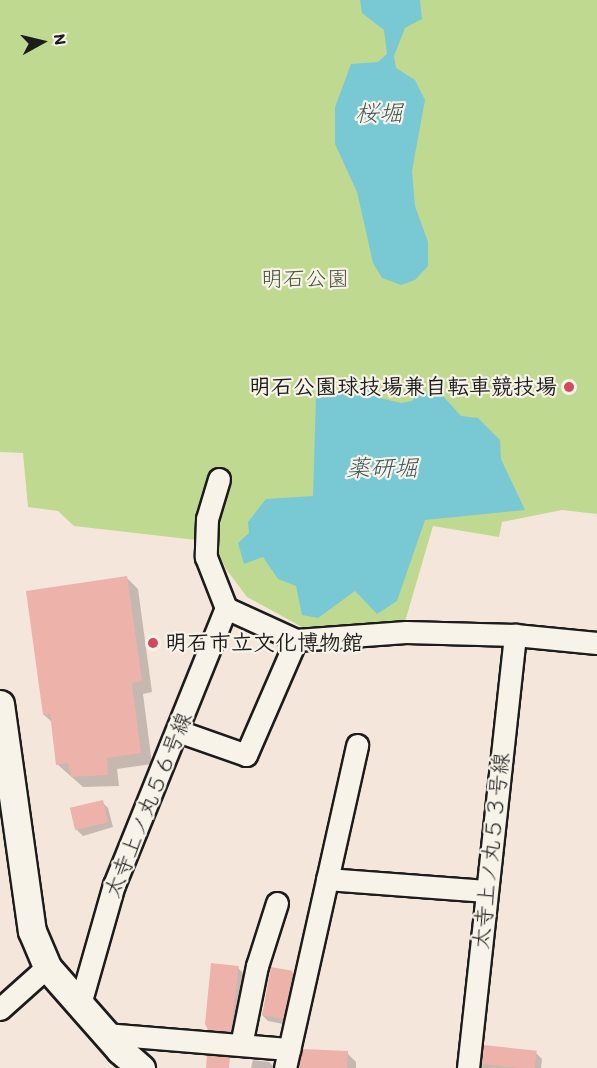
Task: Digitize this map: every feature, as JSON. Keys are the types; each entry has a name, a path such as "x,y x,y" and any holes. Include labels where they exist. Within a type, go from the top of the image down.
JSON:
{"street":[{"path":"219,479 207,519 206,557 226,608 296,640 406,632 515,635 597,643"},
{"name":"太寺上ノ丸５６号線","path":"80,1004 114,885 226,608"},
{"name":"太寺上ノ丸５３号線","path":"468,1068 515,635"},
{"path":"178,730 246,754 296,640"},
{"path":"0,704 32,932 47,967 106,1034 141,1068"},
{"path":"106,1034 241,1045 287,1058 357,745"},
{"path":"327,879 486,891"},
{"path":"241,1045 257,966 277,903"},
{"path":"0,1009 47,967"}],"green space":[{"name":"明石公園","path":"0,0 597,0 597,514 562,510 502,522 499,537 433,526 404,625 302,627 247,597 226,569 214,542 74,526 58,511 28,507 23,453 0,452"}],"water":[{"name":"桜堀","path":"360,0 420,0 422,19 405,28 394,56 396,68 415,80 425,100 412,171 415,206 428,242 428,266 415,280 401,285 382,278 373,263 357,192 335,144 335,107 351,64 378,62 387,54 384,30 362,13"},
{"name":"薬研堀","path":"372,389 376,397 401,403 412,401 419,391 442,395 461,416 478,418 500,440 501,459 525,510 425,520 397,601 377,614 355,591 318,618 302,615 296,586 278,579 263,557 244,564 238,543 249,533 248,522 266,499 313,496 316,397 329,392"}],"building":[{"path":"127,576 142,681 132,683 141,753 107,758 108,775 71,777 68,763 56,765 50,714 43,715 26,591"},
{"path":"103,800 108,822 75,830 70,808"},
{"path":"211,963 239,966 231,1031 208,1030 205,1024"},
{"path":"271,967 293,971 284,1019 262,1015"},
{"path":"483,1045 537,1051 535,1068 481,1064"},
{"path":"302,1049 348,1051 347,1068 298,1068"},
{"path":"207,1055 230,1057 229,1068 206,1068"}],"place":[{"name":"明石公園球技場兼自転車競技場","path":"569,387"},
{"name":"明石市立文化博物館","path":"153,643"}]}
